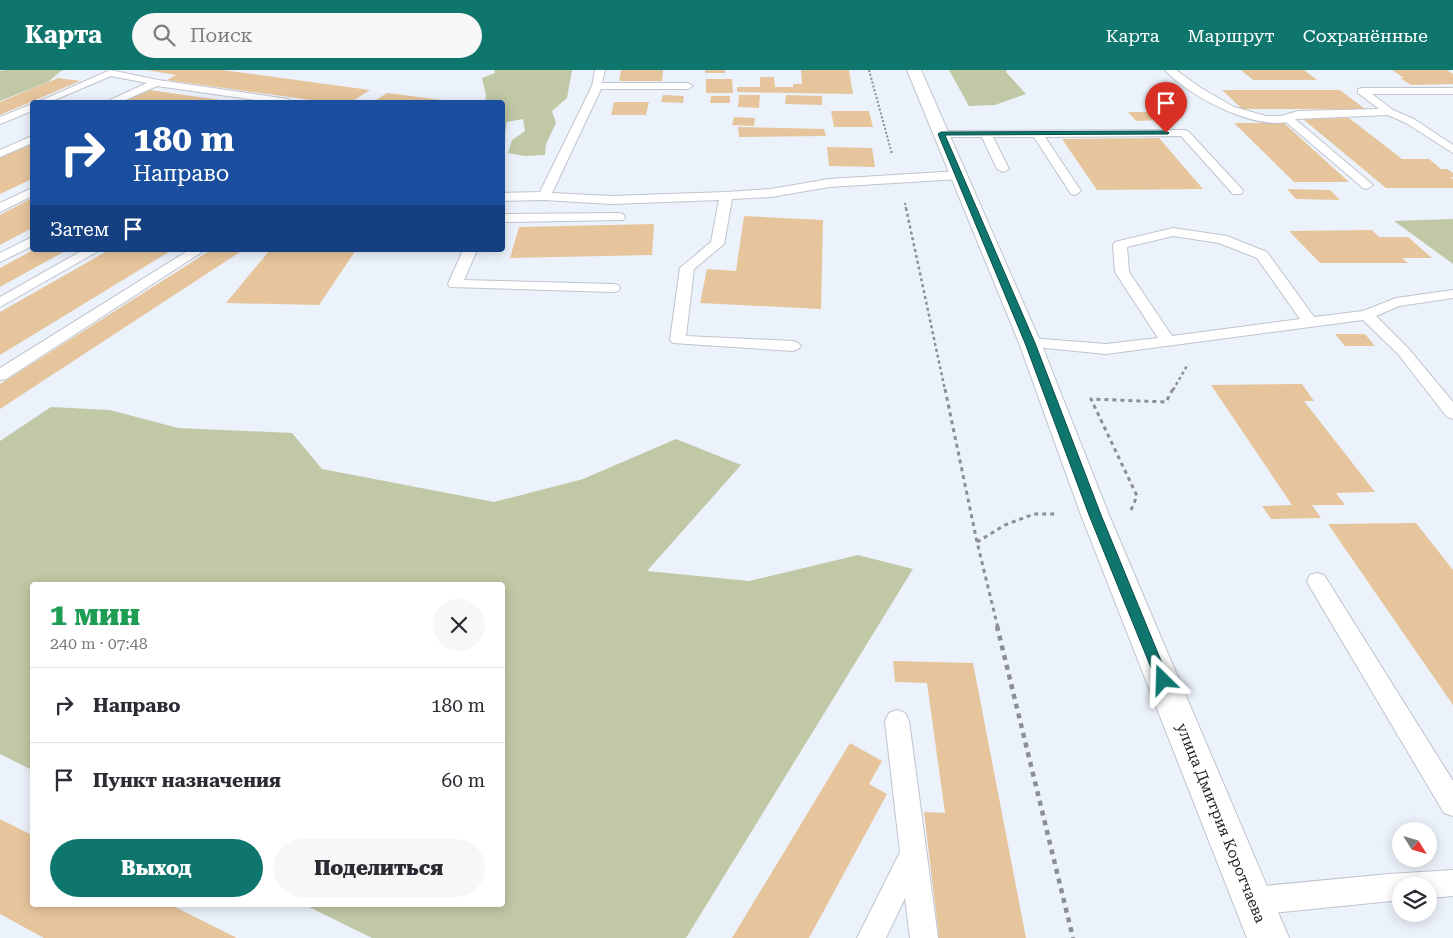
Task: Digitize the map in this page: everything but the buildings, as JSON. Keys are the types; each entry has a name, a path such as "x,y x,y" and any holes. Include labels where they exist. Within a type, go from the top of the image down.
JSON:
{"street":[{"name":"улица Дмитрия Коротчаева","path":"914,70 1030,343 1095,515 1268,938"}],"lane":[{"path":"544,196 597,86 600,70"},
{"path":"1170,70 1202,95 1231,110 1260,118 1289,119 1298,114 1389,112"},
{"path":"47,100 110,73 144,79 156,84 273,100"},
{"path":"119,100 156,84"},
{"path":"597,86 688,86"},
{"path":"1453,90 1362,91 1389,112 1410,121 1453,150"},
{"path":"0,121 30,108"},
{"path":"1289,119 1367,184"},
{"path":"1037,133 1076,192"},
{"path":"941,134 1184,133 1237,191"},
{"path":"986,134 1003,169"},
{"path":"0,154 30,141"},
{"path":"505,197 544,196 611,200 726,196 771,193 830,183 959,175"},
{"path":"0,208 30,193"},
{"path":"726,196 717,244 686,268 678,340 794,346"},
{"path":"505,218 619,217"},
{"path":"1168,341 1122,272 1120,245 1173,232 1222,240 1262,255 1310,322"},
{"path":"0,258 30,242"},
{"path":"0,303 89,252"},
{"path":"0,374 195,252"},
{"path":"469,252 455,284 613,288"},
{"path":"1030,343 1106,349 1366,315 1396,302 1453,294"},
{"path":"1366,315 1404,351 1453,413"},
{"path":"1317,581 1453,804"},
{"path":"897,721 924,938"},
{"path":"871,938 913,855"},
{"path":"1252,901 1389,887 1453,883"}],"path":[{"path":"869,70 900,179 977,542 1073,938"},
{"path":"977,542 1005,524 1034,514 1129,514 1137,496 1091,399 1166,402 1192,358"}],"green space":[{"path":"65,70 48,82 0,101 0,71"},
{"path":"494,70 572,70 567,98 552,111 556,123 546,144 545,155 525,156 508,153 512,140 525,131 523,119 507,122 505,134 505,100 485,100 482,78 495,73"},
{"path":"949,70 1007,70 1006,72 1026,94 995,105 969,106"},
{"path":"1453,219 1453,264 1394,221"},
{"path":"51,407 110,410 178,428 292,433 322,469 494,502 583,479 676,439 741,465 647,571 749,581 858,555 913,569 686,938 372,938 309,907 505,907 505,582 30,582 30,769 0,754 0,441"}],"route":[{"path":"1163,680 1095,515 1030,343 941,134 1166,133"}]}
